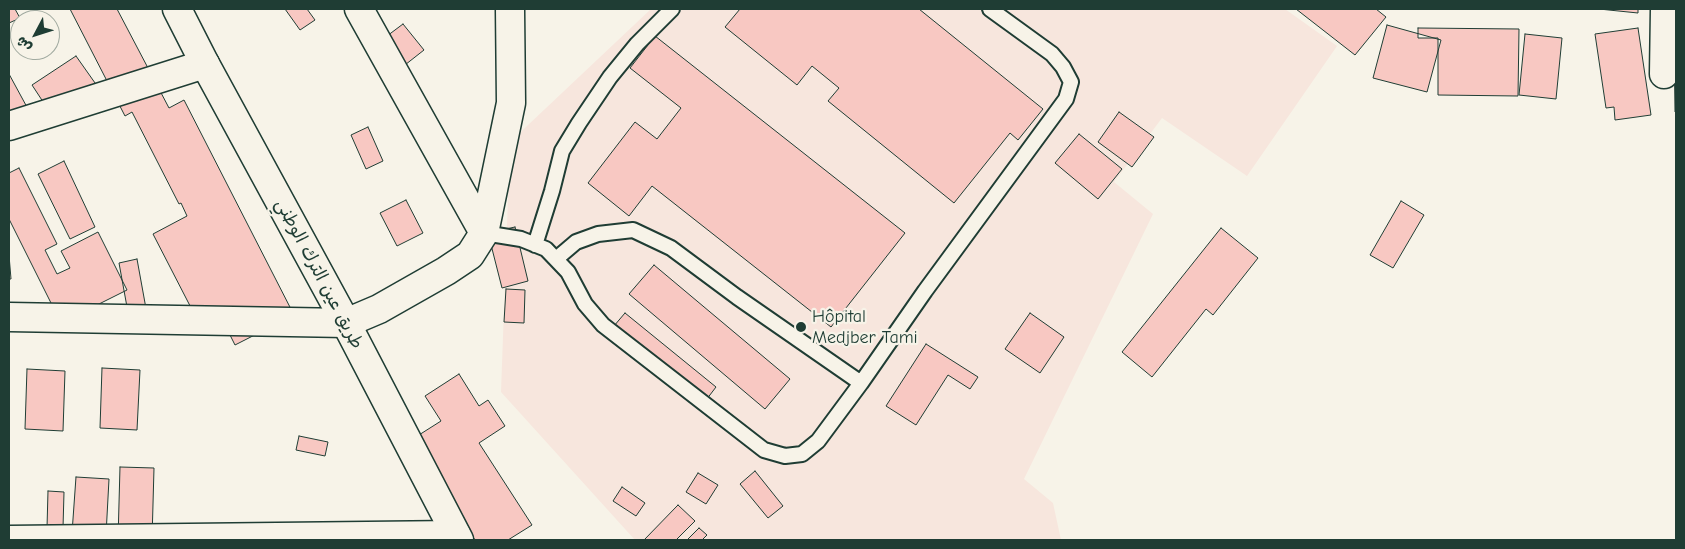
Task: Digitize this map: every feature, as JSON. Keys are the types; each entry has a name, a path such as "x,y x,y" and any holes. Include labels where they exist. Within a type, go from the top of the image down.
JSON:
{"street":[{"name":"طريق عين الترك الوطني","path":"177,9 346,323 458,538"},
{"path":"359,9 484,233"},
{"path":"9,317 346,323 379,309 446,271 470,255 484,233 511,103 510,9"},
{"path":"1664,74 1665,9"},
{"path":"9,126 205,64"},
{"path":"9,540 458,538"}],"lane":[{"path":"535,245 562,151 610,77 638,44 672,9"},
{"path":"484,233 522,240 546,249 568,272 585,304 603,325 764,450 785,456 802,454 818,441 861,383 925,290 1066,99 1071,82 1064,67 1052,54 990,9"},
{"path":"556,259 576,242 598,234 633,230 670,248 861,383"}],"shaded area":[{"name":"Hôpital Medjber Tami","path":"651,9 1285,9 1337,46 1247,176 1162,118 1114,182 1153,214 1024,479 1053,503 1061,540 635,540 501,392 510,142"}],"building":[{"path":"9,9 15,9 10,10 9,23"},
{"path":"70,9 117,9 169,108 184,100 294,315 235,345 224,323 204,333 153,234 187,216 132,112 125,116"},
{"path":"285,9 307,9 315,20 300,30"},
{"path":"740,9 919,9 1043,109 1018,140 1010,133 954,203 828,101 839,88 812,66 797,85 725,27"},
{"path":"1296,9 1376,9 1386,17 1355,55"},
{"path":"1599,9 1638,9 1638,13"},
{"path":"403,24 424,50 396,72 375,45"},
{"path":"1387,25 1441,40 1427,92 1373,78"},
{"path":"1418,28 1519,29 1518,96 1438,95 1438,38 1418,38"},
{"path":"1638,28 1651,115 1615,120 1614,107 1606,108 1595,34"},
{"path":"1525,34 1562,38 1556,99 1519,95"},
{"path":"655,36 905,233 831,327 652,186 629,216 588,183 635,122 657,139 681,108 630,68"},
{"path":"1674,42 1676,42 1676,112 1675,112"},
{"path":"76,56 100,90 55,120 32,85"},
{"path":"9,74 28,109 9,120"},
{"path":"1119,112 1154,137 1132,167 1098,142"},
{"path":"368,127 383,161 366,169 351,135"},
{"path":"1079,134 1122,169 1098,199 1055,163"},
{"path":"64,161 95,227 70,239 38,174"},
{"path":"19,168 57,244 45,250 57,274 70,268 61,251 98,232 127,290 61,323 9,219 9,173"},
{"path":"406,200 423,233 397,246 380,213"},
{"path":"1401,201 1424,215 1393,268 1370,255"},
{"path":"515,227 528,281 502,288 488,233"},
{"path":"1221,228 1258,258 1213,315 1206,309 1152,377 1122,352"},
{"path":"9,255 11,279 9,279"},
{"path":"137,259 147,314 129,318 119,263"},
{"path":"654,265 790,379 765,409 629,294"},
{"path":"506,289 525,290 524,323 504,322"},
{"path":"625,313 716,387 700,408 608,333"},
{"path":"1030,313 1064,337 1040,373 1005,349"},
{"path":"926,344 978,377 970,389 948,375 916,425 886,406"},
{"path":"102,368 140,370 137,430 100,428"},
{"path":"27,369 65,371 63,431 25,429"},
{"path":"459,374 479,406 488,400 505,426 479,443 532,525 508,540 475,540 411,440 441,421 425,396"},
{"path":"299,436 328,442 325,456 296,450"},
{"path":"120,467 154,468 152,540 118,540"},
{"path":"755,471 783,506 768,518 740,484"},
{"path":"698,473 718,485 706,504 686,492"},
{"path":"76,477 109,479 106,535 72,533"},
{"path":"622,487 645,503 636,516 613,501"},
{"path":"48,491 64,492 63,528 47,528"},
{"path":"678,505 695,521 676,540 644,540"},
{"path":"699,528 707,535 702,540 687,540"}],"place":[{"name":"Hôpital Medjber Tami","path":"801,327"}]}
